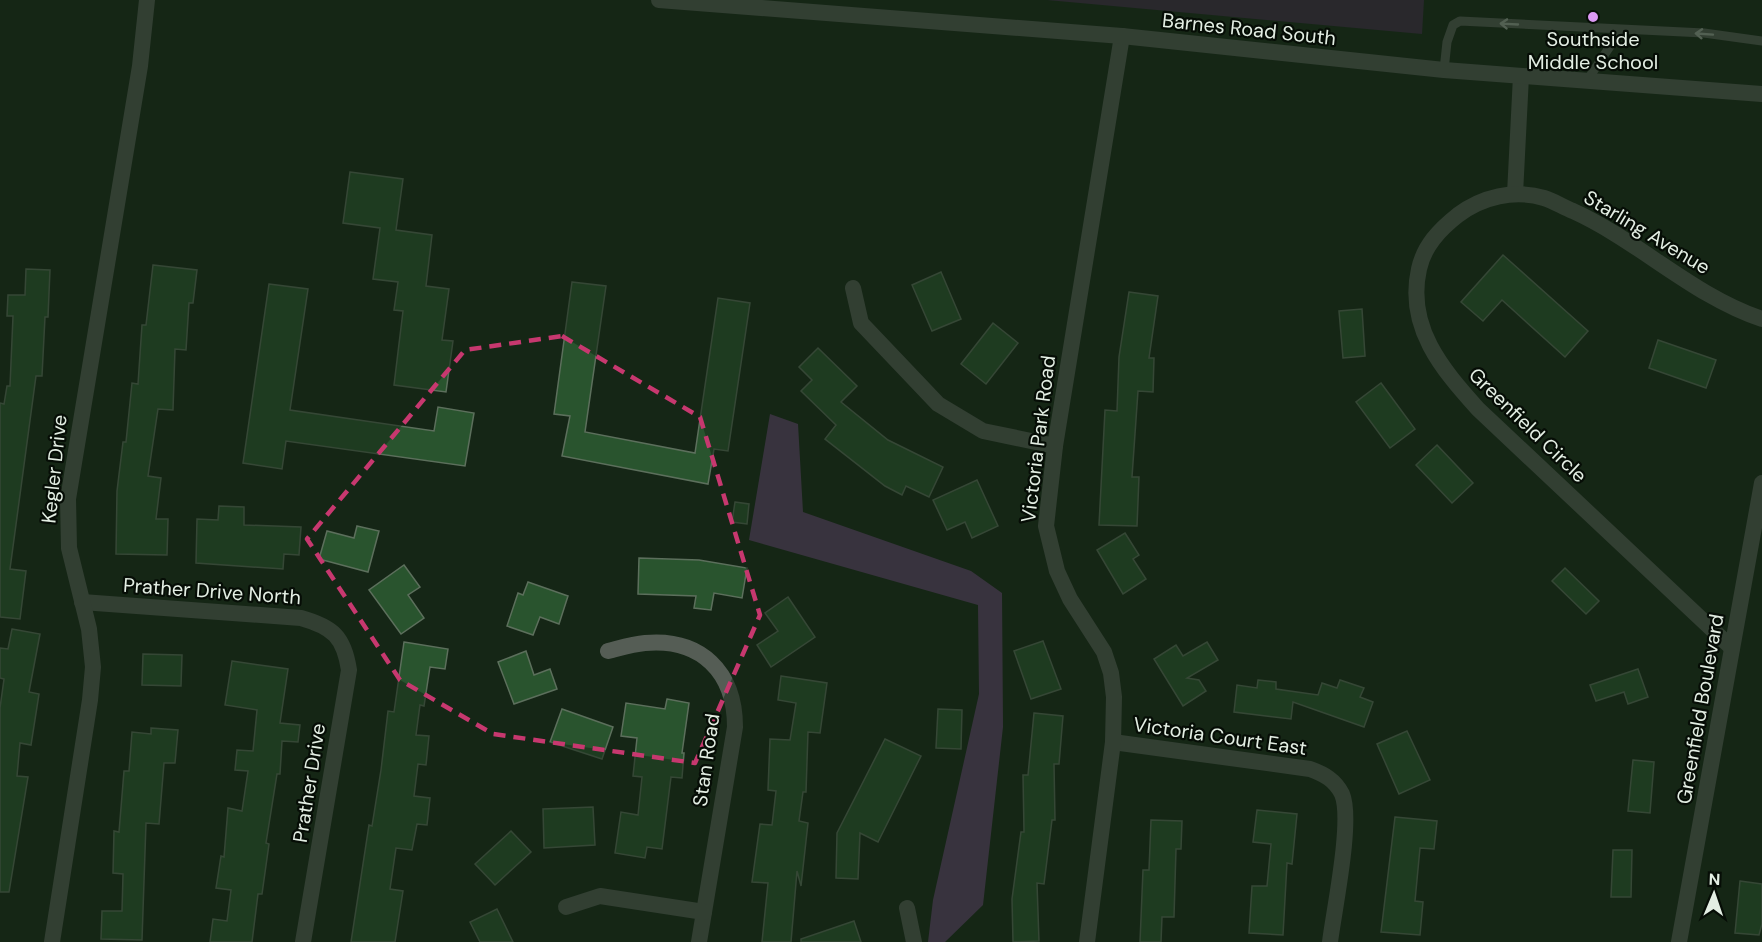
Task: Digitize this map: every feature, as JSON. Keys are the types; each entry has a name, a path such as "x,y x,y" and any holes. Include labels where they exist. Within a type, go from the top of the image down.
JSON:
{"street":[{"name":"Kegler Drive","path":"52,942 90,700 93,667 89,629 69,548 68,499 140,66 147,0"},
{"name":"Barnes Road South","path":"659,0 855,7 1444,70 1762,94"},
{"name":"Victoria Park Road","path":"1087,942 1113,742 1115,716 1111,673 1104,652 1070,599 1049,548 1046,526 1055,446 1122,36"},
{"path":"1515,194 1521,76"},
{"name":"Starling Avenue","path":"1515,194 1544,198 1598,222 1690,283 1741,312 1762,319"},
{"name":"Greenfield Circle","path":"1515,194 1490,199 1462,212 1443,227 1429,243 1421,259 1416,298 1418,319 1428,345 1452,380 1478,409 1732,648"},
{"path":"853,288 861,323 938,404 983,431 1055,446"},
{"name":"Greenfield Boulevard","path":"1679,942 1762,483"},
{"name":"Prather Drive North","path":"82,602 301,618 320,623 335,633"},
{"name":"Prather Drive","path":"303,942 349,670 346,650 335,633"},
{"name":"Stan Road","path":"608,651 645,643 676,645 701,654 718,667 728,684 735,705 735,727 699,942"},
{"name":"Victoria Court East","path":"1113,742 1310,769 1325,775 1337,785 1343,796 1346,817 1330,942"},
{"path":"566,907 600,896 704,912"},
{"path":"907,908 914,942"}],"lane":[{"path":"1444,70 1447,42 1452,25 1460,21 1704,33 1762,40"},
{"path":"1586,82 1621,30"}],"highlighted area":[{"path":"562,336 700,417 760,615 695,763 493,734 400,680 307,539 465,350"}],"shaded area":[{"path":"1047,0 1424,0 1422,34"},
{"path":"770,414 798,424 803,512 971,571 1002,593 1003,727 983,905 945,942 928,942 933,900 979,694 978,605 749,540"}],"building":[{"path":"350,172 403,179 396,230 432,235 426,286 449,289 442,340 453,341 446,392 394,385 403,311 394,310 398,282 373,279 380,228 343,223"},
{"path":"1503,255 1588,331 1565,357 1502,300 1483,321 1461,302"},
{"path":"153,265 197,270 193,303 189,303 186,350 175,349 173,410 158,409 148,476 161,478 156,519 168,519 167,555 116,554 117,491 123,442 126,442 132,383 138,384 142,325 146,325"},
{"path":"26,269 50,270 42,376 36,376 10,569 26,571 20,619 0,617 0,403 4,404 7,386 10,386 13,316 7,316 8,295 25,295"},
{"path":"941,272 961,319 932,331 912,285"},
{"path":"572,282 606,286 585,432 695,453 718,298 750,303 728,451 714,449 708,484 562,456 570,416 554,414"},
{"path":"269,284 308,289 290,410 434,431 438,407 474,413 465,466 286,441 282,469 243,463"},
{"path":"1129,292 1158,296 1149,358 1154,358 1153,392 1138,391 1132,477 1139,477 1137,526 1099,525 1105,410 1117,411 1119,357"},
{"path":"1362,309 1365,356 1343,358 1339,311"},
{"path":"993,323 1018,343 986,384 961,364"},
{"path":"1658,340 1716,360 1706,388 1649,368"},
{"path":"818,348 857,386 841,402 888,440 943,467 929,497 906,486 902,495 885,486 825,439 836,425 801,391 812,380 799,367"},
{"path":"1381,383 1415,429 1390,448 1356,402"},
{"path":"1437,445 1473,483 1452,503 1416,465"},
{"path":"977,480 998,526 972,538 965,522 947,530 933,500"},
{"path":"735,502 749,504 747,524 732,522"},
{"path":"219,506 244,507 244,525 301,527 299,555 284,554 283,569 196,563 197,519 218,520"},
{"path":"357,526 379,531 368,572 319,559 327,531 354,538"},
{"path":"1125,533 1139,555 1133,559 1146,579 1123,594 1097,550"},
{"path":"639,558 699,560 747,568 742,598 714,593 711,610 694,608 696,596 638,594"},
{"path":"404,565 420,587 408,595 424,618 401,634 369,590"},
{"path":"1565,568 1599,601 1586,614 1552,581"},
{"path":"528,582 568,596 559,624 540,617 533,635 507,626 518,593 523,595"},
{"path":"788,597 815,637 771,667 757,645 778,631 765,613"},
{"path":"12,629 40,634 29,692 39,694 31,745 20,743 17,776 28,777 9,892 0,892 0,708 4,679 0,678 0,648 8,649"},
{"path":"1043,641 1061,689 1031,699 1014,651"},
{"path":"404,642 448,649 445,669 430,667 424,706 420,705 416,735 429,736 426,765 418,764 414,796 430,798 427,825 417,824 412,850 396,848 390,889 403,891 395,942 351,942 369,825 372,826 381,770 388,711 394,712"},
{"path":"1207,642 1218,660 1187,678 1199,680 1206,691 1183,706 1154,659 1176,645 1183,656"},
{"path":"526,651 534,675 550,669 557,689 514,704 498,662"},
{"path":"143,654 182,655 181,686 142,685"},
{"path":"232,661 288,669 280,723 300,725 298,742 282,741 280,774 277,774 266,843 269,844 262,894 258,894 252,942 210,942 213,919 227,921 231,890 216,888 221,856 224,857 228,808 242,811 248,771 235,770 237,750 253,751 257,710 225,705"},
{"path":"1638,669 1648,697 1628,704 1624,692 1596,701 1590,685"},
{"path":"781,676 827,683 820,733 808,732 806,792 803,792 799,821 808,823 801,886 797,871 791,942 762,942 768,883 752,882 760,824 772,825 776,791 768,790 770,739 790,740 796,703 778,700"},
{"path":"1258,680 1276,682 1276,689 1318,695 1322,683 1337,688 1340,680 1364,688 1360,697 1373,702 1364,727 1293,702 1291,719 1234,712 1237,685 1257,688"},
{"path":"667,699 689,703 682,753 684,753 682,778 671,777 662,849 647,847 645,858 615,853 621,812 638,815 642,777 633,776 637,738 621,736 626,703 665,709"},
{"path":"562,709 613,727 602,759 550,742"},
{"path":"938,709 962,710 961,749 936,748"},
{"path":"1034,713 1063,716 1059,764 1054,764 1055,820 1052,820 1044,884 1037,883 1039,941 1013,942 1012,899 1021,832 1024,832 1023,775 1028,775"},
{"path":"151,728 178,730 175,763 164,763 159,824 146,823 142,940 101,939 102,911 122,911 123,874 113,873 114,831 119,832 124,771 129,771 132,732 151,734"},
{"path":"1407,731 1430,780 1399,794 1377,744"},
{"path":"885,739 921,756 878,842 860,833 858,879 836,878 837,833"},
{"path":"1633,760 1654,762 1650,813 1628,811"},
{"path":"593,807 595,845 544,848 543,809"},
{"path":"1257,810 1297,814 1292,864 1287,863 1283,935 1249,933 1252,886 1267,886 1271,844 1253,842"},
{"path":"1395,817 1437,821 1434,849 1420,848 1415,901 1423,902 1420,935 1381,932"},
{"path":"1151,820 1182,821 1181,849 1176,849 1174,917 1162,917 1161,942 1140,942 1143,870 1149,870"},
{"path":"511,831 531,852 495,885 475,864"},
{"path":"1613,850 1632,850 1631,897 1611,897"},
{"path":"1740,881 1762,884 1762,924 1759,935 1735,933"},
{"path":"497,909 513,942 480,942 470,922"},
{"path":"854,921 861,942 801,942 801,939"}],"place":[{"name":"Southside Middle School","path":"1593,17"}]}
